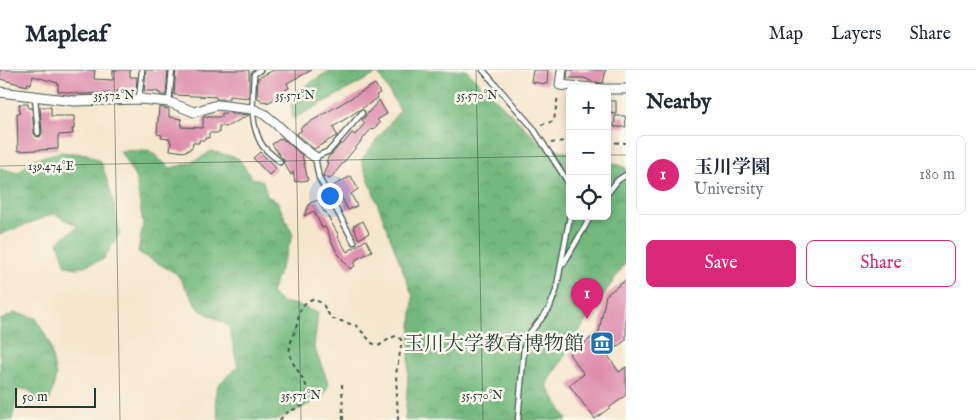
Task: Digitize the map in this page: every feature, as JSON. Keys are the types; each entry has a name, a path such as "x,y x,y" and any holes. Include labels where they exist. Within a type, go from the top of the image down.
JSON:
{"street":[{"path":"562,70 560,85 566,86"},
{"path":"611,89 626,89"},
{"path":"0,92 74,101 139,99 169,102 194,112 217,105 252,109 264,114 315,158"}],"lane":[{"path":"139,99 142,70"},
{"path":"169,102 172,70"},
{"path":"260,70 254,74 252,109 254,126 263,146 280,162"},
{"path":"483,70 533,128 566,179"},
{"path":"34,96 38,133"},
{"path":"354,242 319,178 315,158 329,151 362,113"},
{"path":"611,189 618,180 626,175"},
{"path":"518,420 524,348 529,334 549,309 556,291 569,220"},
{"path":"561,268 589,220"}],"path":[{"path":"533,128 554,121 560,85"},
{"path":"544,145 566,141"},
{"path":"611,142 626,144"},
{"path":"280,420 287,412 304,405 307,400 304,380 290,355 289,345 297,324 298,314 306,302 312,299 322,303 331,318 357,326 372,344 378,346 389,338 396,336 401,339 402,347 396,374 398,420"},
{"path":"342,384 342,420"}],"green space":[{"path":"330,70 466,70 540,143 566,152 566,220 611,220 611,163 626,168 626,262 580,330 547,385 567,420 405,420 413,297 361,160 400,110 378,73 293,119 290,96"},
{"path":"149,150 170,168 191,162 211,151 238,158 252,178 263,181 267,196 277,201 293,235 271,293 281,302 298,305 318,313 314,347 329,384 322,398 276,420 219,420 216,400 217,389 219,384 238,367 229,326 199,309 177,274 138,252 143,224 136,179 120,151"},
{"path":"61,152 87,154 101,162 110,189 120,233 104,259 78,268 66,266 58,242 78,226 54,214 0,236 0,168 18,173 34,159"},
{"path":"16,313 36,318 49,342 56,376 50,400 41,406 29,390 18,389 12,420 0,420 0,320"}],"building":[{"path":"0,70 95,70 94,79 113,80 113,70 130,70 130,77 137,77 136,91 81,94 58,91 58,83 33,76 31,84 28,83 27,86 0,79"},
{"path":"146,70 168,70 166,95 160,95 157,91 144,91"},
{"path":"176,70 249,70 249,98 229,96 229,99 216,99 216,97 174,95"},
{"path":"274,70 312,70 287,83 289,88 274,97 275,99 267,103 267,101 262,102 257,98 258,78"},
{"path":"533,70 548,70 547,84 531,82"},
{"path":"568,70 606,70 603,83 593,82 584,78 567,78"},
{"path":"375,84 380,93 376,95 378,98 333,127 337,135 336,137 314,149 296,134 302,130 300,128"},
{"path":"379,100 387,114 377,120 380,123 371,129 330,179 323,176 329,156 352,133 355,135 365,123 362,120"},
{"path":"611,101 616,101 616,114 611,113"},
{"path":"19,104 28,104 28,108 32,108 34,133 36,136 40,137 42,133 40,107 51,107 51,116 74,116 73,134 58,135 58,149 18,151 17,113 20,113"},
{"path":"159,107 169,109 169,117 182,119 181,127 203,128 203,117 222,117 222,113 249,115 226,127 219,126 219,133 209,133 209,138 199,140 199,143 193,143 192,148 184,152 170,150 170,139 161,138 162,135 157,134"},
{"path":"615,116 625,116 626,127 614,127"},
{"path":"282,138 302,155 308,180 295,182 293,172 291,175 284,160 272,144"},
{"path":"260,152 276,168 269,175 253,158"},
{"path":"351,176 358,189 351,194 357,206 348,210 340,194 336,197 331,187"},
{"path":"318,200 347,252 366,240 372,251 355,260 355,266 350,269 337,252 325,227 322,228 314,211 304,216 310,203"},
{"path":"363,221 369,233 359,239 353,226"},
{"path":"626,280 626,340 607,354 619,372 626,367 626,395 595,419 569,385 584,374 569,354 599,332 606,295"}],"place":[{"name":"玉川学園","path":"587,319"},
{"name":"玉川大学教育博物館","path":"602,343"}]}
